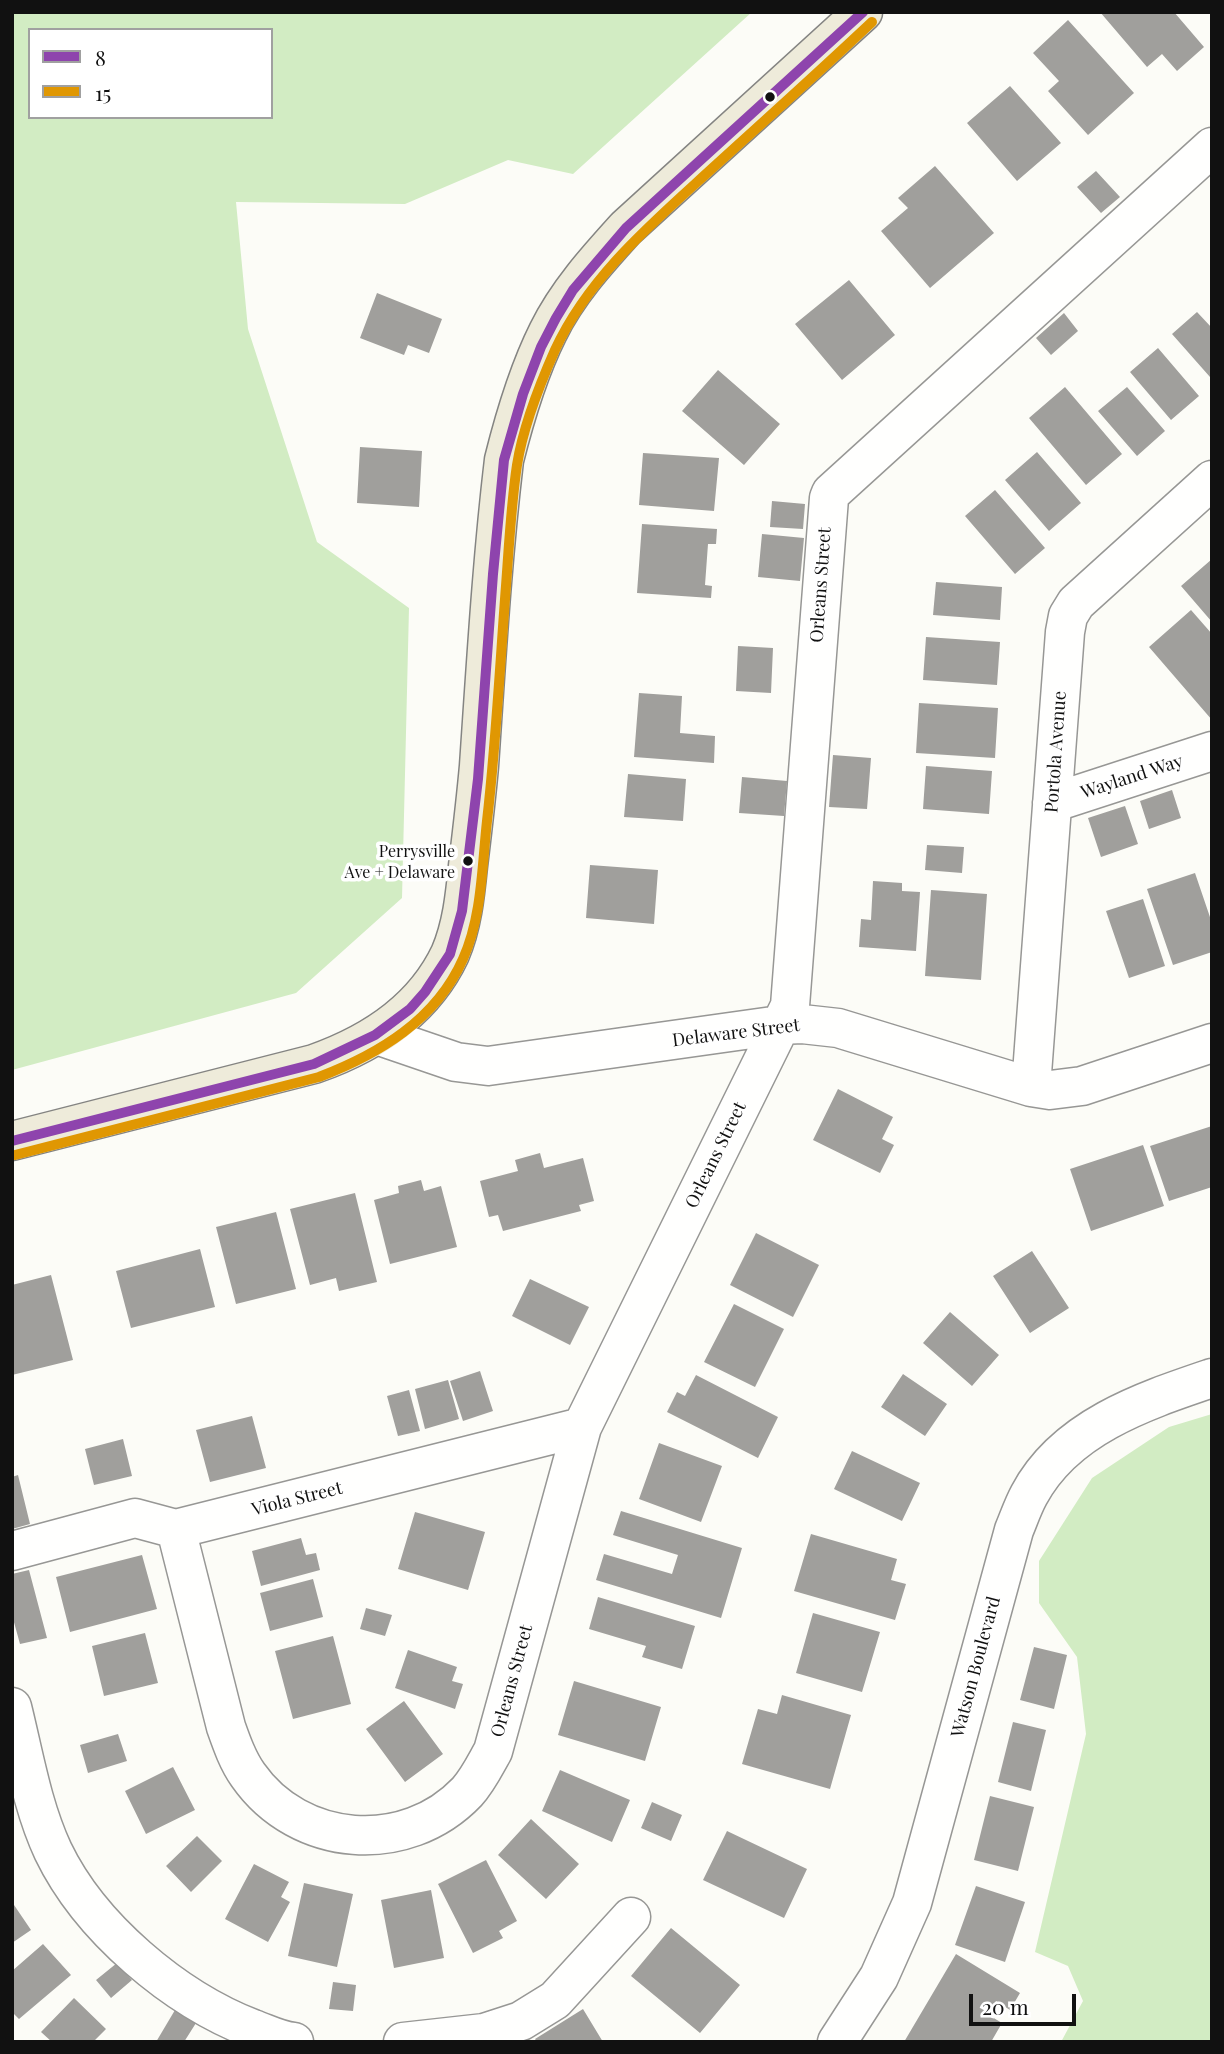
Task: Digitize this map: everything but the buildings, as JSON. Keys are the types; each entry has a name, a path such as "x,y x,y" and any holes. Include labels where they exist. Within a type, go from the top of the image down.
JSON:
{"main road":[{"path":"12,1141 337,1056 395,1023 425,993 449,955 462,917 475,814 503,460 515,416 548,331 572,293 626,228 863,12"}],"street":[{"name":"Orleans Street","path":"176,1529 226,1727 235,1752 248,1775 265,1796 285,1812 309,1825 334,1833 360,1836 384,1835 407,1829 439,1814 467,1791 493,1751 582,1427 790,1006 829,498 842,483 1212,146"},
{"name":"Portola Avenue","path":"1031,1087 1068,616 1076,603 1212,480"},
{"name":"Wayland Way","path":"1052,803 1212,751"},
{"name":"Delaware Street","path":"377,1035 456,1062 488,1066 802,1024 838,1028 1031,1087 1058,1090 1082,1086 1212,1043"},
{"name":"Watson Boulevard","path":"837,2042 879,1977 912,1903 1014,1530 1030,1493 1050,1465 1078,1438 1112,1417 1154,1397 1212,1378"},
{"name":"Viola Street","path":"12,1550 135,1518 176,1529 582,1427"},
{"path":"12,1707 34,1801 53,1852 92,1912 133,1954 190,1996 233,2021 284,2041 294,2042"},
{"path":"403,2042 484,2033 521,2021 555,2000 631,1917"}],"green space":[{"path":"12,12 752,12 573,174 508,160 405,204 236,202 248,329 317,542 409,608 402,898 296,993 12,1070"},
{"path":"1212,1414 1212,2042 1061,2042 1083,2001 1068,1966 1035,1952 1086,1734 1077,1657 1039,1603 1039,1561 1092,1478 1169,1427"}],"transit line":[{"name":"8","path":"12,1141 314,1064 375,1035 410,1009 425,992 450,954 462,911 478,779 504,460 523,394 541,347 573,290 626,228 863,12"},
{"name":"15","path":"15,1155 319,1077 384,1046 438,1000 463,959 478,909 517,465 532,407 555,350 586,297 626,250 872,22"}],"place":[{"name":"Perrysville Ave + Delaware","path":"468,861"}]}
